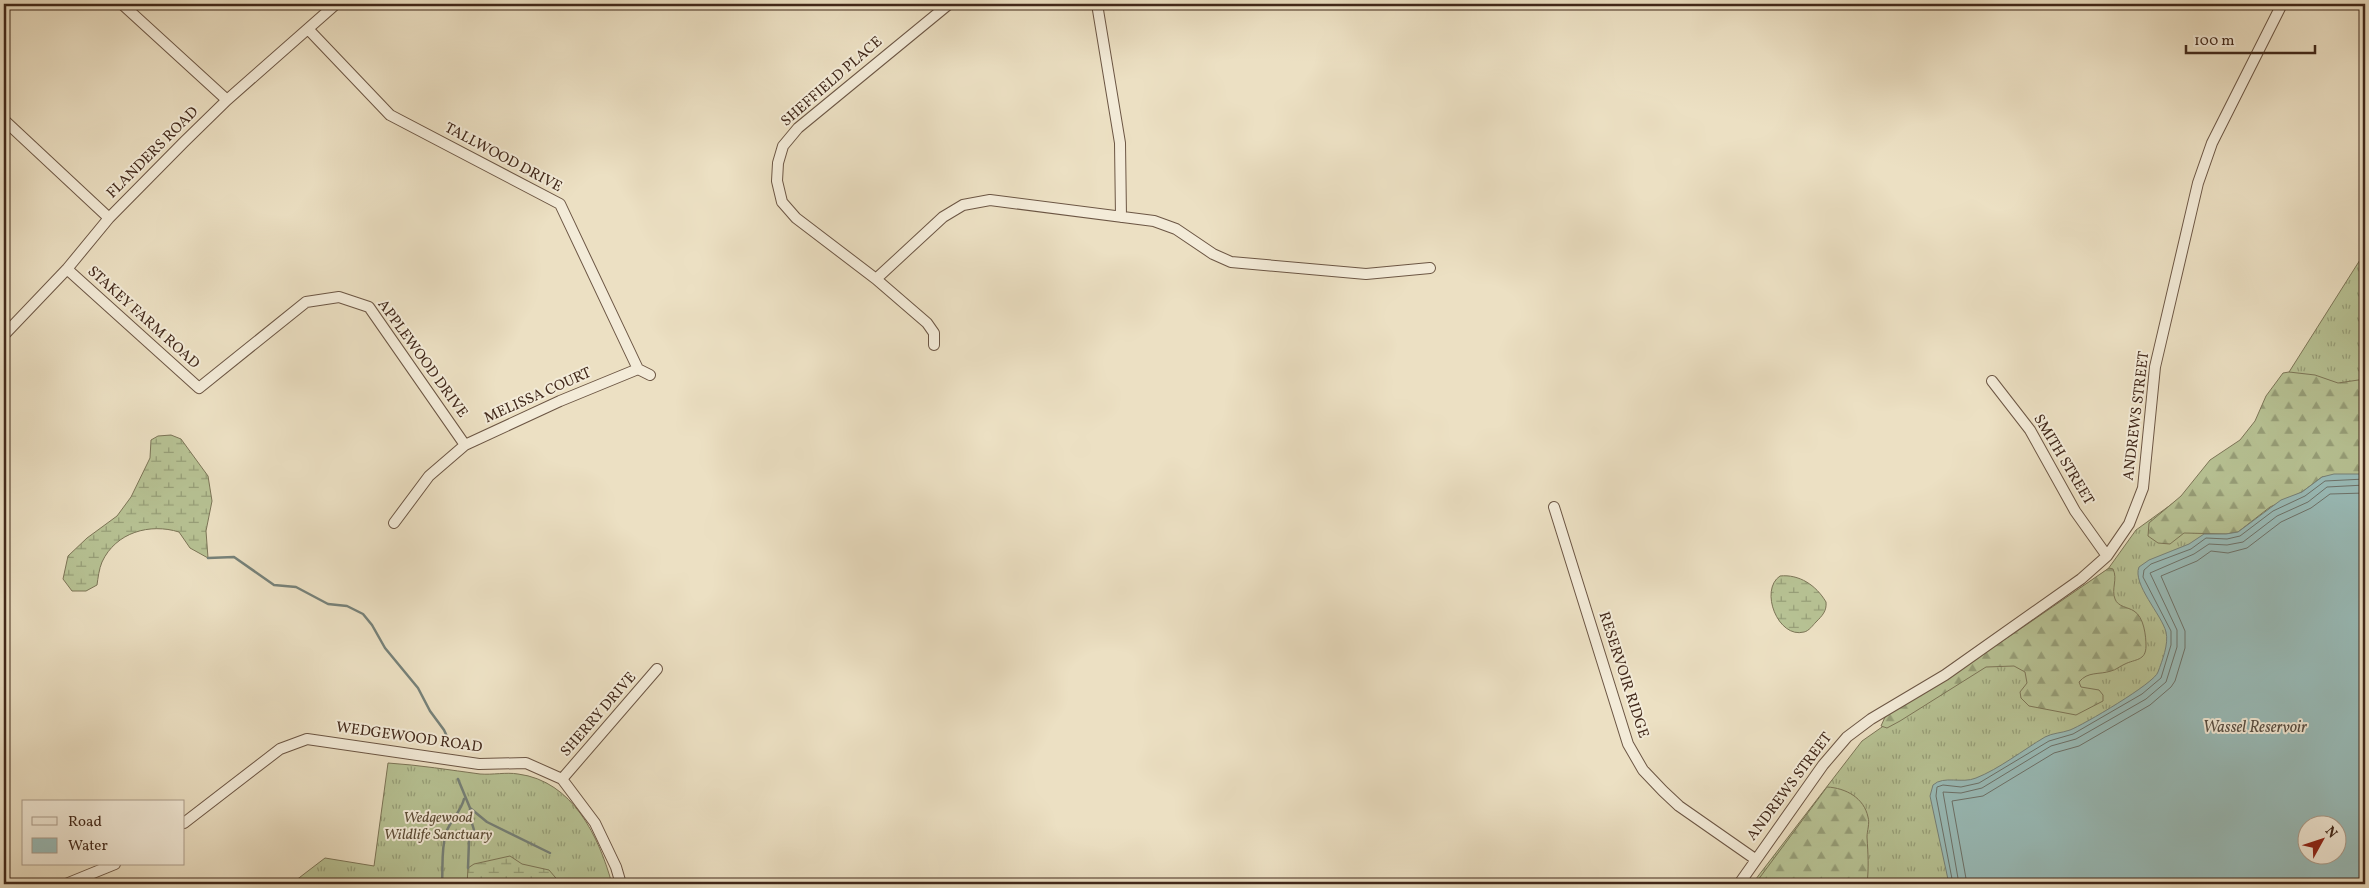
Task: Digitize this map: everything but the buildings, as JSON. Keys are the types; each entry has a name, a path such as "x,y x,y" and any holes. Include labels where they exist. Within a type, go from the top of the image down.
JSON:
{"street":[{"path":"122,4 227,100"},
{"name":"FLANDERS ROAD","path":"4,335 67,269 109,218 227,100 309,30 336,4"},
{"name":"SHEFFIELD PLACE","path":"934,345 934,333 927,323 876,278 796,218 782,202 777,181 778,163 783,146 798,128 949,4"},
{"path":"1097,4 1120,143 1121,216"},
{"name":"ANDREWS STREET","path":"1740,884 1755,859 1823,765 1847,737 1871,719 1945,675 2081,579 2106,556 2129,524 2143,488 2155,367 2198,184 2212,143 2282,4"},
{"name":"TALLWOOD DRIVE","path":"309,30 390,115 560,204 638,369"},
{"path":"4,120 109,218"},
{"path":"876,278 943,217 963,205 990,200 1154,221 1176,229 1213,254 1231,262 1366,274 1430,268"},
{"name":"STAKEY FARM ROAD","path":"67,269 199,388"},
{"name":"APPLEWOOD DRIVE","path":"199,388 306,302 339,297 369,306 465,446"},
{"path":"638,369 650,375"},
{"name":"MELISSA COURT","path":"394,524 429,476 465,446 560,401 638,369"},
{"name":"SMITH STREET","path":"1992,381 2030,430 2075,511 2106,556"},
{"name":"RESERVOIR RIDGE","path":"1554,507 1628,744 1643,770 1680,806 1755,859"},
{"name":"SHERRY DRIVE","path":"562,780 657,669"},
{"name":"WEDGEWOOD ROAD","path":"185,822 280,749 307,739 479,764 526,763 562,780 595,823 616,867 621,884"},
{"path":"66,884 110,866"}],"green space":[{"name":"Wassel Reservoir","path":"2365,252 2365,884 1752,884 1862,741 2108,569 2136,530 2234,459"},
{"path":"2283,373 2315,375 2338,383 2365,379 2365,474 2322,477 2302,492 2270,507 2238,532 2226,534 2184,533 2170,544 2158,543 2148,536 2149,523 2181,496 2210,460 2240,440 2255,421 2266,396"},
{"path":"171,435 181,439 208,476 212,501 206,531 208,558 190,548 179,532 157,529 135,532 116,543 108,552 101,565 97,585 86,591 72,591 63,579 68,556 87,538 117,516 131,497 150,458 151,440 158,436"},
{"path":"2109,568 2113,569 2114,573 2114,595 2116,602 2134,611 2142,622 2145,632 2146,651 2139,659 2107,672 2086,676 2079,682 2081,687 2099,690 2103,695 2103,701 2076,715 2029,706 2021,698 2020,692 2027,683 2025,672 2014,666 1986,667 1900,721 1887,728 1881,726 1885,717 2013,634"},
{"path":"1780,576 1794,577 1806,582 1817,590 1826,602 1825,611 1811,628 1804,632 1795,632 1786,628 1774,612 1771,592 1774,583"},
{"name":"Wedgewood Wildlife Sanctuary","path":"388,763 480,774 518,774 537,779 554,788 568,799 581,814 591,830 600,848 612,884 291,884 325,858 374,866"},
{"path":"1827,787 1841,789 1853,795 1863,804 1866,810 1869,822 1867,837 1867,884 1755,884"},
{"path":"510,856 522,864 549,870 561,884 467,884 468,868 474,864"}],"water":[{"name":"Wassel Reservoir","path":"2334,474 2365,474 2365,884 1949,884 1930,796 1933,785 1937,782 1948,780 1971,780 1985,774 2045,737 2070,730 2089,720 2145,685 2158,672 2165,652 2167,637 2163,625 2143,591 2138,574 2139,567 2149,560 2189,544 2204,534 2238,532 2281,500 2302,492 2322,477"}],"waterway":[{"path":"208,558 234,557 274,585 296,587 328,604 347,606 363,614 372,625 385,648 418,688 450,743"},
{"path":"458,779 470,808 487,822 550,853"},
{"path":"442,884 444,839 464,799"},
{"path":"468,868 469,841 474,830 470,809"}]}
